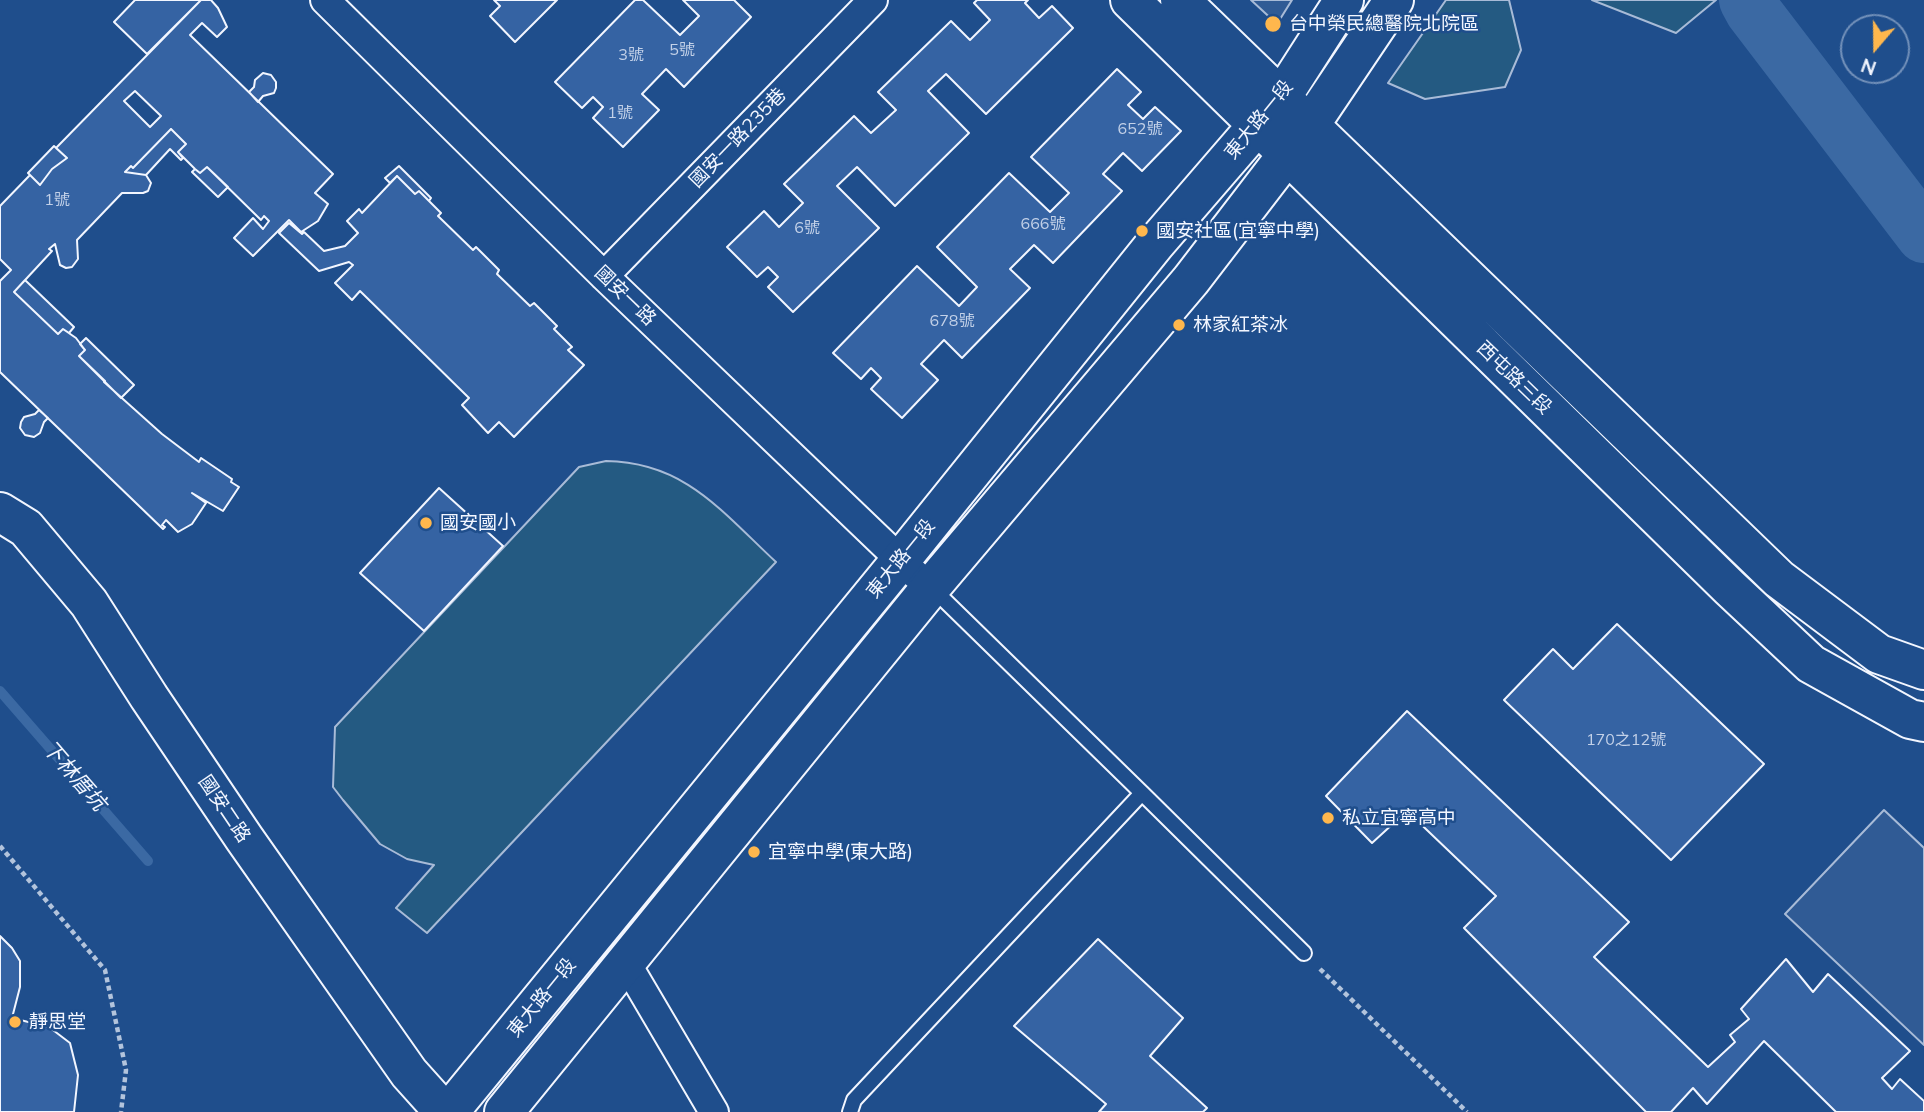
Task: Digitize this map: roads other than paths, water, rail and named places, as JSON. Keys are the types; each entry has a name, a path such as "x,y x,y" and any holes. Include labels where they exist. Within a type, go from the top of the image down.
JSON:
{"street":[{"name":"國安一路","path":"325,0 604,276 900,561 931,587"},
{"name":"國安一路235巷","path":"604,276 873,0"},
{"name":"西屯路三段","path":"1130,0 1269,111 1310,125 1779,579 1879,654 1924,670"},
{"name":"西屯路三段","path":"1180,0 1269,111 1286,156 1811,664 1919,725"},
{"name":"東大路一段","path":"446,1112 900,561 1155,244 1269,111 1344,0"},
{"name":"東大路一段","path":"503,1112 931,587 1191,281 1310,125 1394,0"},
{"name":"國安二路","path":"0,512 26,528 89,603 244,838 409,1073 446,1112"},
{"path":"625,961 714,1112"}],"lane":[{"path":"931,587 1304,953"},
{"path":"849,1112 854,1101 1142,793"}],"waterway":[{"path":"1747,0 1924,235"},
{"name":"下林厝坑","path":"0,691 148,861"}],"place":[{"name":"台中榮民總醫院北院區","path":"1273,24"},
{"name":"國安社區(宜寧中學)","path":"1142,231"},
{"name":"林家紅茶冰","path":"1179,325"},
{"name":"國安國小","path":"426,523"},
{"name":"私立宜寧高中","path":"1328,818"},
{"name":"宜寧中學(東大路)","path":"754,852"},
{"name":"靜思堂","path":"15,1022"}]}
